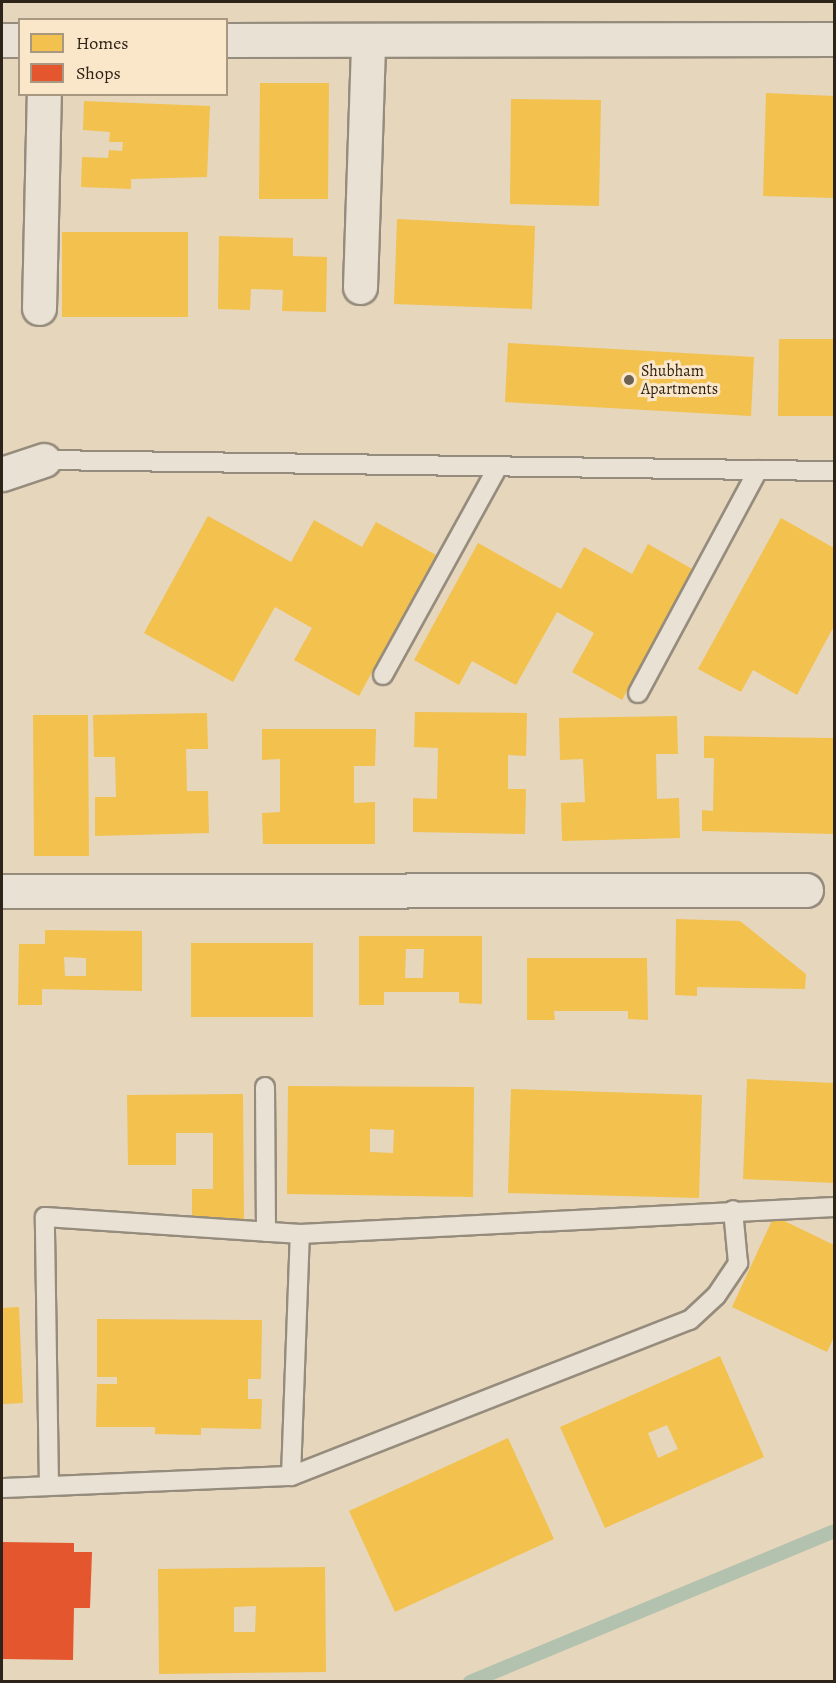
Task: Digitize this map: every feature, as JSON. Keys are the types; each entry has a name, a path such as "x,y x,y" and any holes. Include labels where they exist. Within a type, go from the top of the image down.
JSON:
{"street":[{"path":"228,40 834,39"},
{"path":"2,40 18,40"},
{"path":"360,287 368,40"},
{"path":"39,308 44,96"},
{"path":"2,474 44,460"},
{"path":"2,891 806,890"}],"lane":[{"path":"44,460 834,471"},
{"path":"383,675 498,467"},
{"path":"638,693 758,470"},
{"path":"265,1087 266,1232"},
{"path":"49,1486 45,1217 300,1234 733,1210 834,1207"},
{"path":"2,1488 291,1476 690,1320 716,1296 738,1263 733,1210"},
{"path":"291,1476 300,1234"}],"building: Homes":[{"path":"260,83 329,83 328,199 259,199"},
{"path":"766,93 834,96 834,198 763,196"},
{"path":"511,99 601,100 599,206 510,204"},
{"path":"84,101 210,106 207,177 131,179 131,189 81,187 82,157 108,158 109,150 122,151 123,142 109,142 110,132 83,130"},
{"path":"397,219 535,226 532,309 394,304"},
{"path":"62,232 188,232 188,317 62,317"},
{"path":"219,236 293,238 293,256 327,257 326,312 282,311 283,290 251,289 250,310 218,309"},
{"path":"779,339 834,339 834,416 778,416"},
{"name":"Shubham Apartments","path":"508,343 754,357 751,416 505,402"},
{"path":"208,516 291,562 314,520 362,547 376,522 436,555 359,696 294,660 312,628 275,607 233,682 144,633"},
{"path":"781,518 834,548 834,626 797,695 753,670 741,692 698,669"},
{"path":"478,543 561,589 584,547 632,574 648,544 694,570 622,700 572,672 594,633 557,612 516,685 472,661 459,685 414,660"},
{"path":"415,712 527,713 526,756 508,755 508,789 526,789 525,834 413,832 413,798 437,799 438,748 414,747"},
{"path":"207,713 208,749 186,749 187,791 208,791 209,833 95,836 95,797 116,797 115,757 94,757 93,715"},
{"path":"33,715 88,715 89,856 34,856"},
{"path":"677,716 678,754 656,754 657,799 679,798 680,838 562,841 561,803 585,802 583,759 560,760 559,718"},
{"path":"262,729 376,729 375,766 354,766 354,803 375,802 375,844 263,844 262,813 280,812 280,759 262,760"},
{"path":"704,736 834,738 834,834 702,831 702,810 713,811 714,758 704,758"},
{"path":"676,919 740,921 806,974 805,989 697,987 697,996 675,995"},
{"path":"45,930 142,931 142,991 42,989 42,1005 18,1005 19,944 45,944","holes":["64,957 86,958 86,976 65,976"]},
{"path":"359,936 482,936 482,1004 459,1003 459,992 384,992 384,1005 359,1005","holes":["406,949 424,949 423,978 405,978"]},
{"path":"191,943 313,943 313,1017 191,1017"},
{"path":"527,958 647,958 648,1020 628,1019 628,1011 554,1011 555,1020 527,1020"},
{"path":"747,1079 834,1083 834,1183 743,1179"},
{"path":"288,1086 474,1087 473,1197 287,1194","holes":["370,1129 394,1130 393,1153 370,1152"]},
{"path":"511,1089 702,1095 699,1198 508,1193"},
{"path":"243,1094 244,1224 192,1224 192,1189 213,1189 213,1133 176,1133 176,1165 128,1165 127,1095"},
{"path":"774,1216 834,1245 834,1337 827,1352 732,1307"},
{"path":"19,1307 23,1403 2,1404 2,1308"},
{"path":"97,1319 262,1320 261,1379 248,1379 248,1399 262,1399 261,1429 201,1428 201,1435 155,1434 155,1427 96,1427 97,1384 117,1384 117,1377 97,1377"},
{"path":"720,1356 764,1457 605,1528 560,1427","holes":["667,1425 678,1449 658,1458 648,1433"]},
{"path":"508,1438 554,1539 395,1612 349,1511"},
{"path":"325,1567 326,1672 159,1674 158,1569","holes":["256,1606 255,1632 234,1632 234,1607"]}],"building: Shops":[{"path":"2,1542 74,1543 74,1552 92,1552 90,1608 74,1608 73,1660 2,1659"}],"waterway":[{"path":"470,1682 834,1531"}],"place":[{"name":"Shubham Apartments","path":"629,380"}]}
